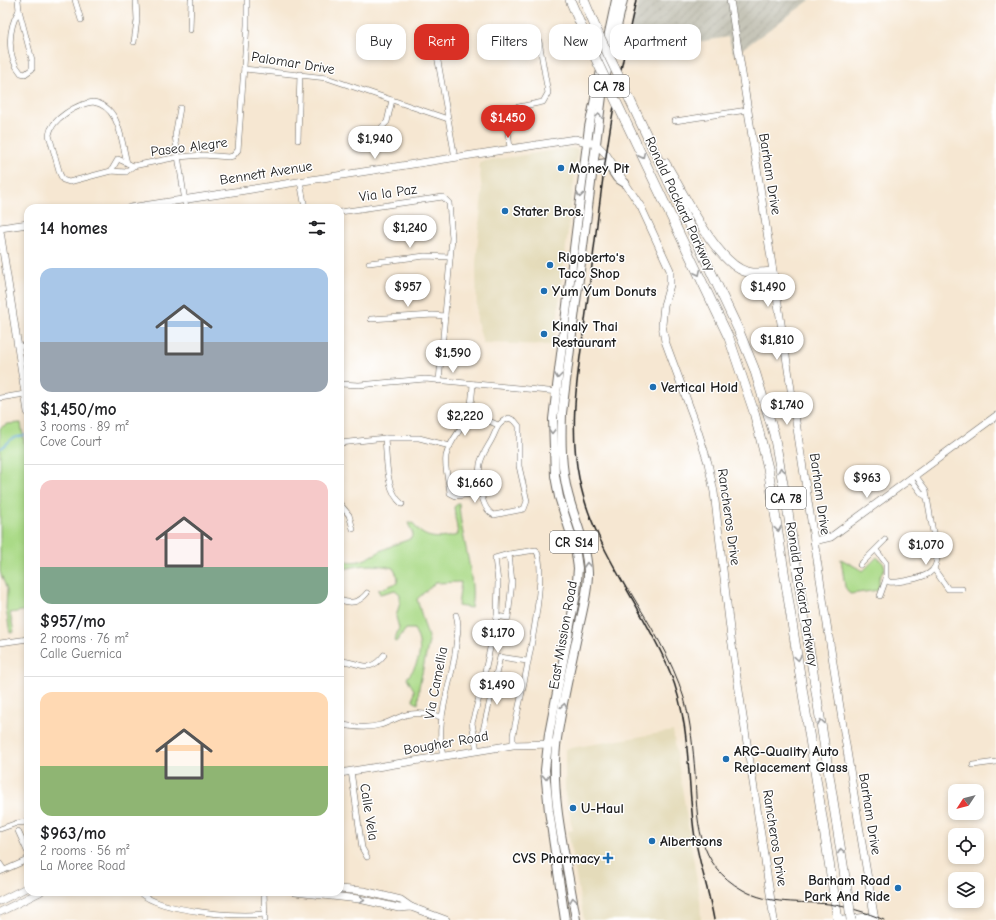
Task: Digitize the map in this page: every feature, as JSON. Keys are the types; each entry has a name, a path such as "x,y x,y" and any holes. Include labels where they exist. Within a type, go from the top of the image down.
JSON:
{"highway":[{"name":"Ronald Packard Parkway","path":"570,0 592,51 729,338 747,387 768,468 836,902 837,920"},
{"name":"Ronald Packard Parkway","path":"584,0 637,118 738,329 754,368 774,434 787,506 851,920"},
{"path":"637,118 700,222 723,254 734,265 747,272 772,272"}],"main road":[{"name":"East Mission Road","path":"565,920 549,811 545,770 547,744 578,578 575,546 559,497 552,434 555,392 592,105 616,0"},
{"name":"East Mission Road","path":"576,920 555,789 556,744 584,604 588,575 586,552 568,492 562,459 562,429 565,393 603,88 623,0"},
{"path":"592,172 600,164 607,163 617,178 625,183"},
{"path":"572,259 576,262 579,278"},
{"path":"549,811 554,822 566,878 570,880"}],"street":[{"path":"18,0 19,10 32,60 32,69 25,74 22,73 15,64 10,41 11,30 19,10"},
{"path":"75,0 81,20"},
{"path":"134,42 137,20 136,0"},
{"path":"190,30 191,0"},
{"name":"Palomar Drive","path":"247,0 244,70 300,74 327,78 448,119"},
{"name":"Barham Drive","path":"730,0 874,918"},
{"path":"510,148 506,114 509,109 543,102 548,94 541,53"},
{"path":"438,60 455,158"},
{"name":"Paseo Alegre","path":"127,162 115,118 110,110 99,103 86,103 56,121 50,129 49,135 63,180 69,182 111,171 126,172 133,166 178,157 203,155 233,156 238,150 244,70"},
{"path":"298,140 300,74"},
{"path":"361,129 380,129 386,122 392,100"},
{"path":"180,108 175,136 186,204"},
{"path":"675,122 747,110"},
{"name":"Bennett Avenue","path":"158,204 575,139 596,144"},
{"name":"Rancheros Drive","path":"596,144 606,154 641,207 670,270 670,286 664,305 662,325 665,341 697,427 708,463 714,492 731,638 774,920"},
{"path":"111,171 118,159 133,166"},
{"path":"300,181 304,204"},
{"name":"Via la Paz","path":"344,211 443,198 449,203 452,216 450,257"},
{"path":"0,228 24,225"},
{"path":"0,231 24,387"},
{"path":"369,263 425,256 450,257 439,381"},
{"path":"371,319 433,315 445,316"},
{"path":"18,347 24,346"},
{"path":"344,384 359,385 407,380 439,381 565,393"},
{"path":"473,384 470,412 450,446 446,455 446,464 450,493 456,496 481,492"},
{"path":"0,398 24,394"},
{"path":"470,412 498,425"},
{"path":"814,541 831,537 996,416"},
{"path":"508,418 515,421 519,426 519,466 527,501 524,509 494,515 486,509 481,492 480,465 485,450 498,425 508,418"},
{"path":"344,443 385,438 419,438 450,446"},
{"path":"385,438 392,493 402,504"},
{"path":"886,579 893,583 923,577 934,569 937,556 929,504 927,497 922,494 913,477"},
{"path":"344,508 350,515 354,529"},
{"path":"860,565 885,540"},
{"path":"876,550 886,563 886,579 880,596"},
{"path":"477,751 472,723 497,616 498,582 495,558 509,554 537,551 540,574 538,608 513,735 513,745"},
{"path":"497,616 508,618 512,582 509,554"},
{"path":"934,569 948,588 953,590 962,589"},
{"path":"344,601 356,602 362,599 367,593"},
{"name":"Via Camellia","path":"443,756 440,730 454,667 459,623 456,615"},
{"path":"0,644 24,640"},
{"path":"344,662 365,667 378,663 384,655"},
{"path":"474,737 482,735 500,657 527,661"},
{"path":"344,725 349,727 379,726 413,713 427,713 442,717"},
{"name":"Bougher Road","path":"344,772 513,745 556,744"},
{"path":"973,765 996,762"},
{"name":"Calle Vela","path":"350,771 362,848 367,857"},
{"path":"0,829 17,823 24,822"},
{"path":"18,831 24,844"},
{"path":"0,864 2,871 24,861"},
{"path":"344,888 364,891 401,900 411,907 446,920"},
{"path":"0,901 24,889"},
{"path":"0,912 32,896"},
{"path":"145,896 157,903 182,909 265,917 264,896"},
{"path":"332,896 359,899 399,908 411,907"},
{"path":"843,920 874,918"}],"shaded area":[{"path":"638,0 810,0 734,55 728,37 701,41 701,24 632,24"},
{"path":"569,148 578,149 554,345 483,343 477,321 476,264 482,193 479,162"},
{"path":"673,731 700,900 701,920 584,920 568,831 573,830 565,795 565,749"}],"green space":[{"path":"21,423 24,441 24,611 10,613 14,632 10,633 6,609 7,590 0,572 0,428 7,424"},
{"path":"459,503 462,529 472,583 471,608 458,606 461,582 435,583 417,599 429,641 419,687 418,704 413,701 414,690 407,678 418,661 420,648 417,636 414,629 406,629 396,642 394,641 399,628 396,617 400,602 400,594 395,590 380,594 378,590 397,583 398,577 393,568 372,565 344,569 344,560 353,562 364,560 393,545 410,539 413,534 408,523 413,523 417,529 427,536 439,538 458,535 454,507"},
{"path":"877,557 884,564 885,568 879,578 879,590 850,594 845,587 841,559 863,571"}],"waterway":[{"path":"0,449 13,438 24,435"}],"tram line":[{"path":"629,590 667,656 684,698 692,745 699,824 702,839 708,854 716,867 728,879 753,895 785,902 836,905 864,912 884,920"}],"railway":[{"path":"636,0 615,98 602,182 576,388 574,433 579,478 595,528 606,552 659,648 677,691 685,730 694,831 714,920"}],"place":[{"name":"Money Pit","path":"561,168"},
{"name":"Stater Bros.","path":"505,211"},
{"name":"Rigoberto's Taco Shop","path":"550,265"},
{"name":"Yum Yum Donuts","path":"544,291"},
{"name":"Kinaly Thai Restaurant","path":"544,334"},
{"name":"Vertical Hold","path":"653,387"},
{"name":"ARG-Quality Auto Replacement Glass","path":"726,759"},
{"name":"U-Haul","path":"573,808"},
{"name":"Albertsons","path":"652,841"},
{"name":"CVS Pharmacy","path":"608,858"},
{"name":"Barham Road Park And Ride","path":"898,888"}]}
